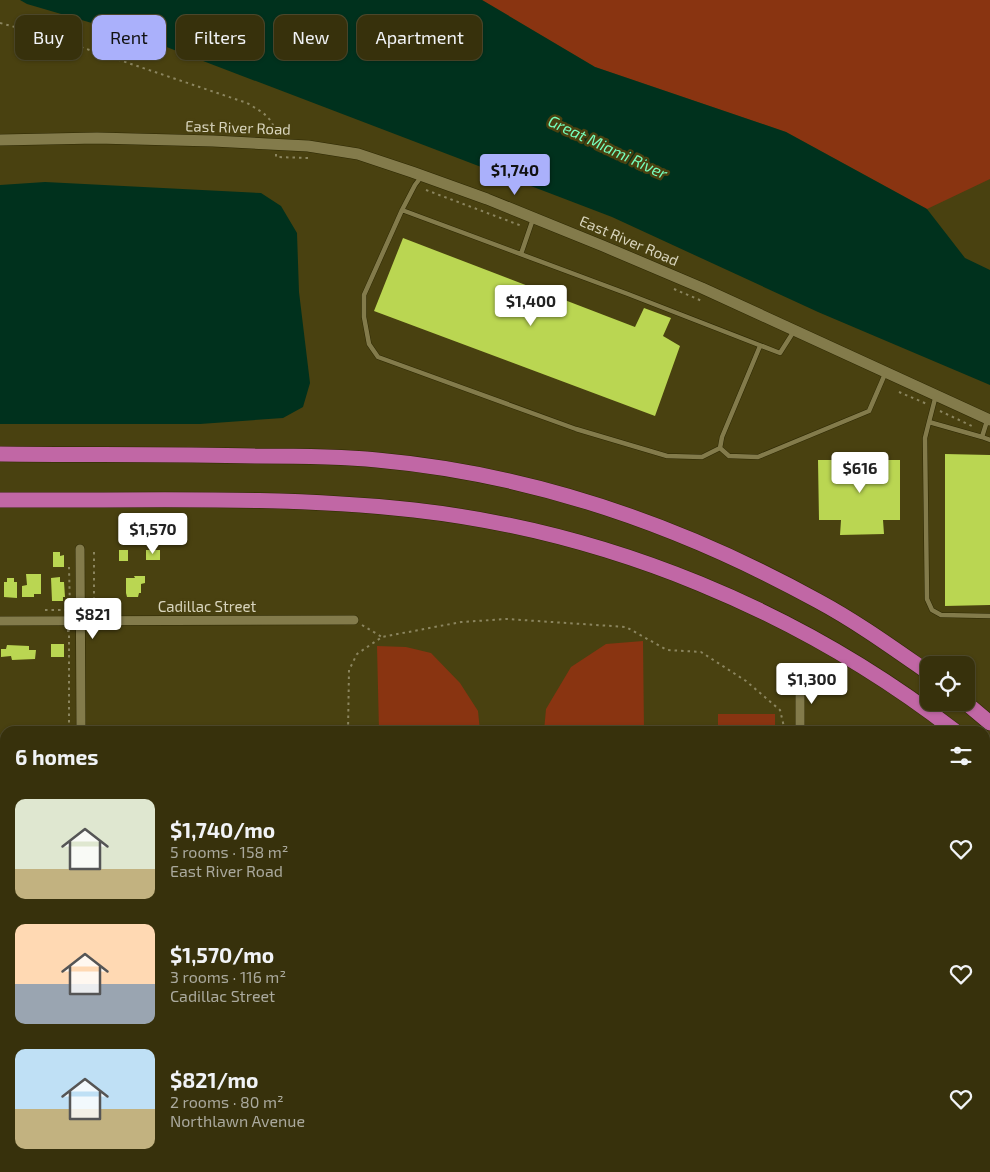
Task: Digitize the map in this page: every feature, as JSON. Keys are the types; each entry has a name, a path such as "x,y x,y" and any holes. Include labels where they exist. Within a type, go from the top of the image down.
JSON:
{"highway":[{"path":"0,454 229,455 376,460 437,468 512,482 573,498 639,519 743,563 849,619 920,667"},
{"path":"0,500 222,500 327,504 415,510 471,518 532,530 650,565 718,592 766,614 807,634 895,687 948,726"},
{"path":"975,711 990,724"}],"street":[{"name":"East River Road","path":"0,140 97,138 275,144 308,146 358,154 533,217 702,288 794,331 883,378 934,401 989,420"},
{"path":"80,549 81,726"},
{"name":"Cadillac Street","path":"0,621 354,620"},
{"path":"800,678 800,726"}],"lane":[{"path":"423,176 415,186 402,210 364,295 364,317 369,344 378,356 576,429 667,456 702,457 720,448"},
{"path":"402,210 780,353 794,331"},
{"path":"520,254 533,217"},
{"path":"720,448 722,437 760,346"},
{"path":"720,448 729,456 758,457 869,410 883,378"},
{"path":"934,401 925,438 927,599 932,610 942,615 990,616"},
{"path":"982,437 989,420"},
{"path":"929,422 990,440"}],"path":[{"path":"0,23 45,35 247,103 266,114 274,127 276,156 310,158"},
{"path":"415,186 530,229"},
{"path":"670,288 707,303"},
{"path":"883,378 934,401 984,432"},
{"path":"94,552 94,610"},
{"path":"42,610 68,610 70,608 69,567"},
{"path":"348,726 349,670 357,654 382,637 461,622 507,619 626,627 667,650 701,652 746,681 780,710 785,726"},
{"path":"354,620 382,637"},
{"path":"59,631 69,632 69,726"}],"shaded area":[{"path":"482,0 990,0 990,179 927,209 786,132 595,67"},
{"path":"643,641 644,726 544,726 546,709 571,667 606,644"},
{"path":"377,646 406,647 431,653 460,683 478,711 480,726 379,726"},
{"path":"718,714 775,714 775,726 718,726"}],"water":[{"name":"Great Miami River","path":"20,0 482,0 595,67 786,132 927,209 965,258 990,270 990,385 818,312 612,217 201,60 264,60 264,15 176,15 176,51 166,47 166,15 92,15 92,23 82,20 82,15 65,15 27,4"},
{"path":"45,182 261,193 281,206 297,233 299,292 310,383 303,407 283,418 200,424 0,424 0,185"}],"building":[{"path":"403,238 635,327 644,308 671,318 663,336 680,346 655,416 374,311"},
{"path":"945,454 990,455 990,605 945,606"},
{"path":"818,460 900,460 900,520 883,520 884,534 840,535 841,520 819,520"},
{"path":"119,550 128,550 128,561 119,561"},
{"path":"146,550 160,550 160,560 146,560"},
{"path":"53,552 60,552 60,556 64,555 64,567 53,567"},
{"path":"26,574 41,574 41,594 34,594 34,597 22,597 22,586 27,585"},
{"path":"134,576 145,576 145,583 141,584 141,593 139,593 138,597 127,597 126,578 135,578"},
{"path":"60,577 60,582 64,582 65,597 63,597 63,601 52,601 51,578"},
{"path":"7,578 14,578 14,582 17,582 17,598 4,597 4,582 7,582"},
{"path":"51,644 64,644 64,657 51,657"},
{"path":"7,645 29,646 29,650 36,650 35,659 12,660 11,656 1,657 1,649 6,649"}]}
